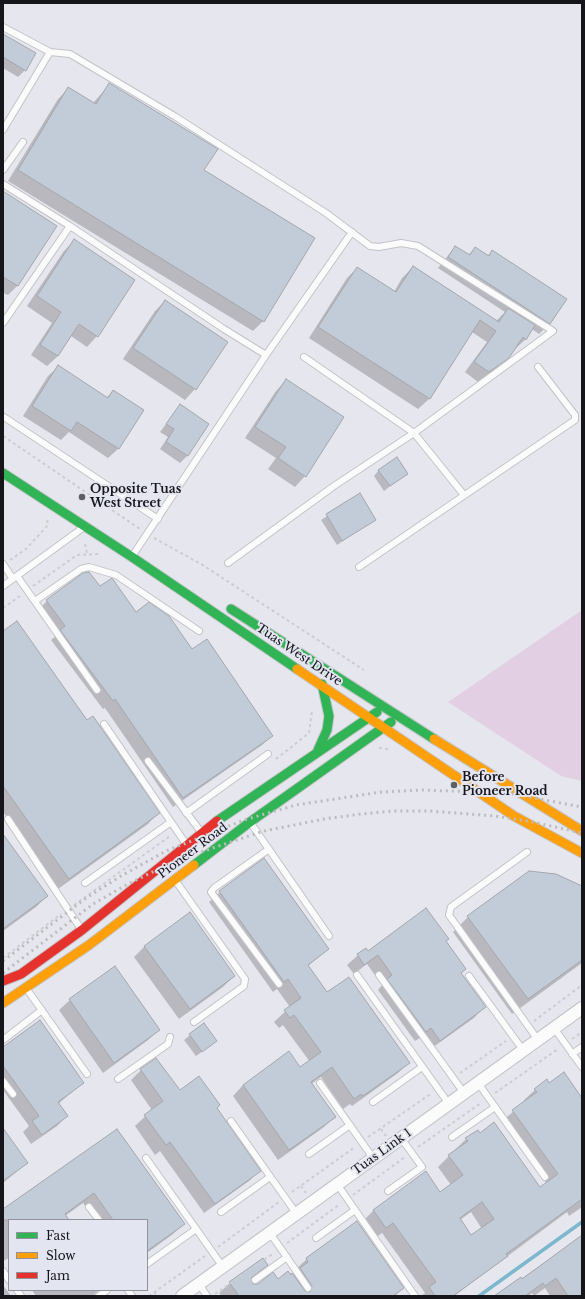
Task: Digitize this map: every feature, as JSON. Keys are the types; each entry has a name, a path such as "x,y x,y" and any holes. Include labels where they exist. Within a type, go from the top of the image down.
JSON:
{"main road":[{"name":"Tuas West Drive","path":"3,473 90,523 132,557 322,684 383,728 514,816 582,853"},
{"name":"Tuas West Drive","path":"222,604 398,717 582,832"},
{"path":"318,750 327,730 328,716 322,684"},
{"name":"Pioneer Road","path":"3,981 21,974 82,930 202,833 318,750 384,708"},
{"name":"Pioneer Road","path":"3,1003 89,945 250,822 398,717"}],"street":[{"name":"Tuas Link 1","path":"182,1296 582,1008"}],"lane":[{"path":"3,26 50,52 70,54 176,117 326,213 370,246 375,247 401,243 418,246 553,331 414,433 334,486 228,564"},
{"path":"3,130 50,52"},
{"path":"3,170 23,142"},
{"path":"3,184 70,226 224,329 266,355"},
{"path":"3,324 70,226"},
{"path":"132,557 266,355 352,232"},
{"path":"304,357 414,433 464,496"},
{"path":"359,567 575,420 575,415 538,367"},
{"path":"4,417 158,519"},
{"path":"3,586 90,523"},
{"path":"3,565 27,590 97,690"},
{"path":"35,601 81,569 89,567 116,575 199,631"},
{"path":"104,724 187,845"},
{"path":"186,812 268,754"},
{"path":"148,761 202,833"},
{"path":"8,819 82,930"},
{"path":"85,883 171,822"},
{"path":"250,822 329,936"},
{"path":"268,849 214,888 211,892 279,984"},
{"path":"527,852 451,907 449,915 538,1040"},
{"path":"175,880 245,979 244,986 194,1022"},
{"path":"357,975 449,1104"},
{"path":"379,975 464,1093"},
{"path":"469,976 523,1050"},
{"path":"26,988 87,1074"},
{"path":"3,1040 42,1010"},
{"path":"554,1028 582,1067"},
{"path":"118,1079 168,1044 170,1037"},
{"path":"572,1054 582,1047"},
{"path":"373,1102 422,1066"},
{"path":"3,1081 13,1094"},
{"path":"320,1083 373,1158"},
{"path":"478,1083 545,1177"},
{"path":"452,1138 495,1107"},
{"path":"231,1121 296,1213"},
{"path":"309,1154 350,1125"},
{"path":"388,1191 422,1167 401,1138"},
{"path":"146,1158 223,1267"},
{"path":"221,1212 270,1177"},
{"path":"337,1184 415,1296"},
{"path":"89,1207 98,1219"},
{"path":"316,1238 355,1210"},
{"path":"148,1263 196,1229"},
{"path":"270,1233 308,1288"},
{"path":"255,1280 287,1257"},
{"path":"199,1284 208,1296"}],"path":[{"path":"3,436 147,534 201,564 364,670"},
{"path":"3,565 26,549 48,525 44,516"},
{"path":"3,608 27,590"},
{"path":"378,748 389,749"},
{"path":"3,958 68,909 178,831"},
{"path":"212,1296 281,1248 411,1152 582,1032"},
{"path":"154,1292 157,1296"}],"shaded area":[{"path":"582,610 582,781 561,776 448,702"}],"building":[{"path":"3,34 36,53 26,71 3,57"},
{"path":"109,83 218,149 204,170 315,238 264,322 18,170 68,87 96,104"},
{"path":"3,191 57,226 18,286 3,277"},
{"path":"74,239 135,280 98,337 79,324 58,356 40,345 61,312 37,296"},
{"path":"455,246 470,255 475,247 489,256 492,250 567,299 550,324 448,257"},
{"path":"413,266 499,322 508,308 535,325 526,340 523,337 509,358 489,372 474,362 496,331 480,320 430,399 318,327 357,267 396,292"},
{"path":"165,300 228,342 196,390 133,348"},
{"path":"58,365 108,398 113,390 144,410 119,449 77,422 71,431 32,406"},
{"path":"286,379 344,417 306,477 278,458 286,447 255,427"},
{"path":"180,404 209,424 188,456 166,442 174,429 166,424"},
{"path":"397,457 408,474 390,486 378,470"},
{"path":"360,493 376,520 342,541 326,514"},
{"path":"89,572 100,586 112,578 136,612 149,602 169,616 192,649 207,639 273,736 183,798 115,699 113,701 60,630 65,626 46,600 83,573"},
{"path":"17,621 87,720 93,716 160,813 69,879 3,786 3,631"},
{"path":"3,834 48,896 3,929"},
{"path":"264,858 329,949 308,965 327,992 349,977 410,1063 363,1096 361,1094 354,1099 332,1067 311,1082 336,1117 289,1150 243,1085 289,1051 300,1067 321,1052 294,1015 290,1018 284,1010 301,998 288,979 284,982 219,891"},
{"path":"529,871 556,874 582,886 582,960 528,999 467,916"},
{"path":"426,908 449,939 446,941 466,969 461,973 486,1007 440,1041 431,1028 426,1032 387,979 392,975 378,955 364,965 357,954 366,948 368,951"},
{"path":"190,912 235,976 190,1009 144,946"},
{"path":"115,966 160,1030 114,1063 69,999"},
{"path":"40,1020 84,1083 58,1102 68,1116 42,1135 32,1121 39,1116 3,1066 3,1047"},
{"path":"204,1023 217,1041 202,1052 189,1034"},
{"path":"156,1058 180,1090 199,1076 220,1105 217,1108 261,1171 215,1204 170,1142 166,1145 144,1115 163,1101 140,1069"},
{"path":"564,1072 582,1098 582,1199 506,1254 508,1256 453,1296 435,1296 429,1287 436,1282 393,1223 386,1228 373,1210 426,1171 440,1192 463,1175 448,1155 468,1141 465,1138 478,1130 480,1133 494,1122 540,1187 558,1174 512,1110 537,1092 534,1089 547,1079 549,1083","holes":["482,1202 494,1219 471,1235 460,1218"]},
{"path":"3,1128 28,1163 3,1181"},
{"path":"117,1129 185,1224 148,1250 148,1219 112,1219 94,1193 65,1214 68,1219 3,1220 3,1209"},
{"path":"357,1221 404,1288 393,1296 239,1296 229,1282 263,1258 268,1265 251,1278 253,1284 258,1284 273,1272 278,1279 288,1271 291,1275 292,1273 305,1291 310,1292 312,1286 300,1268 308,1262 306,1258"},
{"path":"582,1235 582,1296 568,1296 556,1278 545,1286 543,1283 525,1296 494,1296 521,1277 522,1279"}],"waterway":[{"path":"479,1296 582,1222"}],"railway":[{"path":"3,961 86,898 121,876 166,851 244,820 296,805 381,792 422,790 507,793 582,807"},
{"path":"3,973 93,904 126,885 177,860 264,831 324,819 361,814 394,811 430,811 495,816 533,822 582,833"}],"traffic: fast":[{"path":"3,473 132,557 297,669"},
{"path":"231,609 434,739"},
{"path":"318,750 327,730 329,716 322,684"},
{"path":"217,821 377,712"},
{"path":"194,865 250,822 391,722"}],"traffic: slow":[{"path":"297,669 514,816 582,853"},
{"path":"434,739 582,831"},
{"path":"3,1003 89,945 194,865"}],"traffic: jam":[{"path":"3,981 21,974 82,930 217,821"}],"place":[{"name":"Opposite Tuas West Street","path":"82,497"},
{"name":"Before Pioneer Road","path":"454,785"}]}
